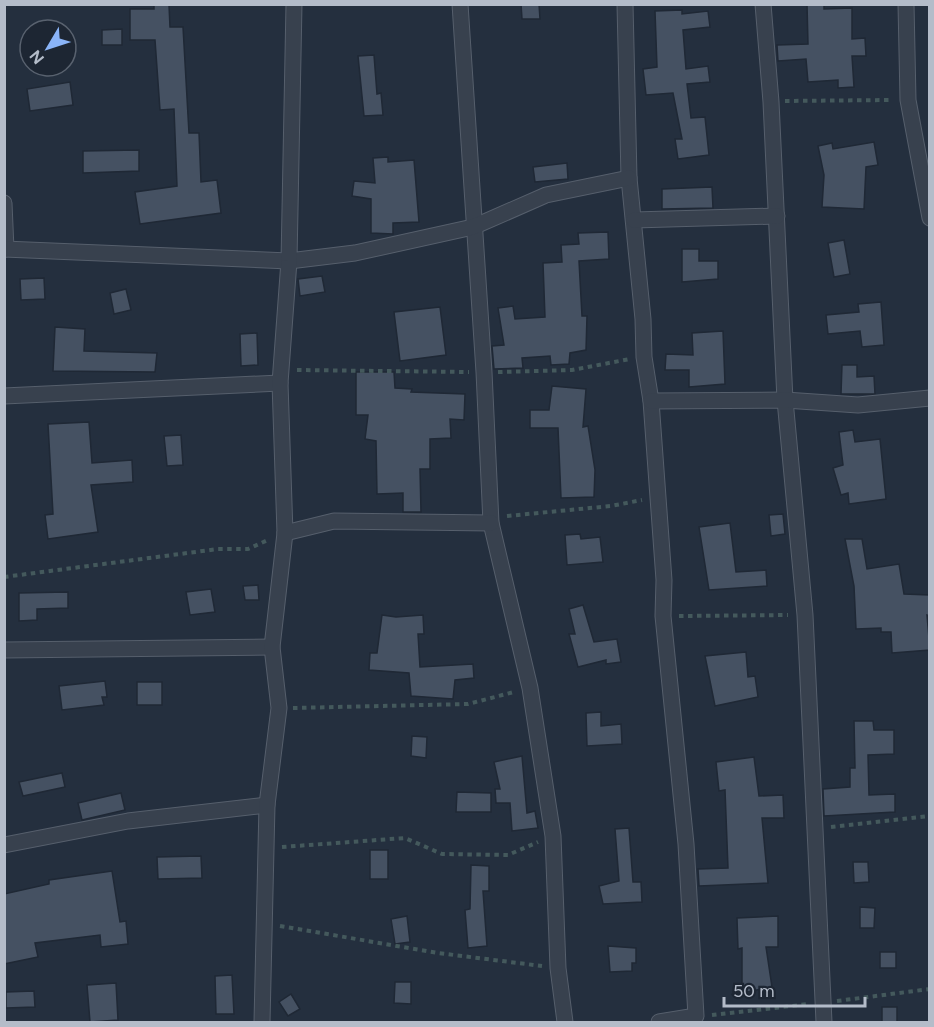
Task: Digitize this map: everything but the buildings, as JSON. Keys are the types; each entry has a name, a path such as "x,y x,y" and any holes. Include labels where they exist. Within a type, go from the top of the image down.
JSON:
{"street":[{"path":"262,1023 267,806 279,708 272,647 285,533 280,377 289,261 294,4"},
{"path":"460,4 484,372 491,523 530,688 553,836 558,968 565,1023"},
{"path":"625,4 629,178 644,357 651,401 664,580 663,616 686,844 696,1016 659,1023"},
{"path":"763,4 771,102 785,400 805,615 824,1023"},
{"path":"906,4 908,100 930,218"},
{"path":"4,202 5,249 289,261 355,253 473,227 546,195 629,178"},
{"path":"634,220 777,216"},
{"path":"4,396 280,377"},
{"path":"651,401 785,400 858,405 930,399"},
{"path":"285,533 334,521 491,523"},
{"path":"4,650 272,647"},
{"path":"4,845 128,821 267,806"}],"path":[{"path":"771,102 908,100"},
{"path":"280,377 572,370 644,357"},
{"path":"491,523 513,513 611,506 657,496"},
{"path":"4,577 218,549 248,549 285,533"},
{"path":"663,616 805,615"},
{"path":"279,708 468,704 530,688"},
{"path":"815,828 930,816"},
{"path":"267,848 405,838 442,854 508,855 553,836"},
{"path":"264,923 438,953 558,968"}]}
